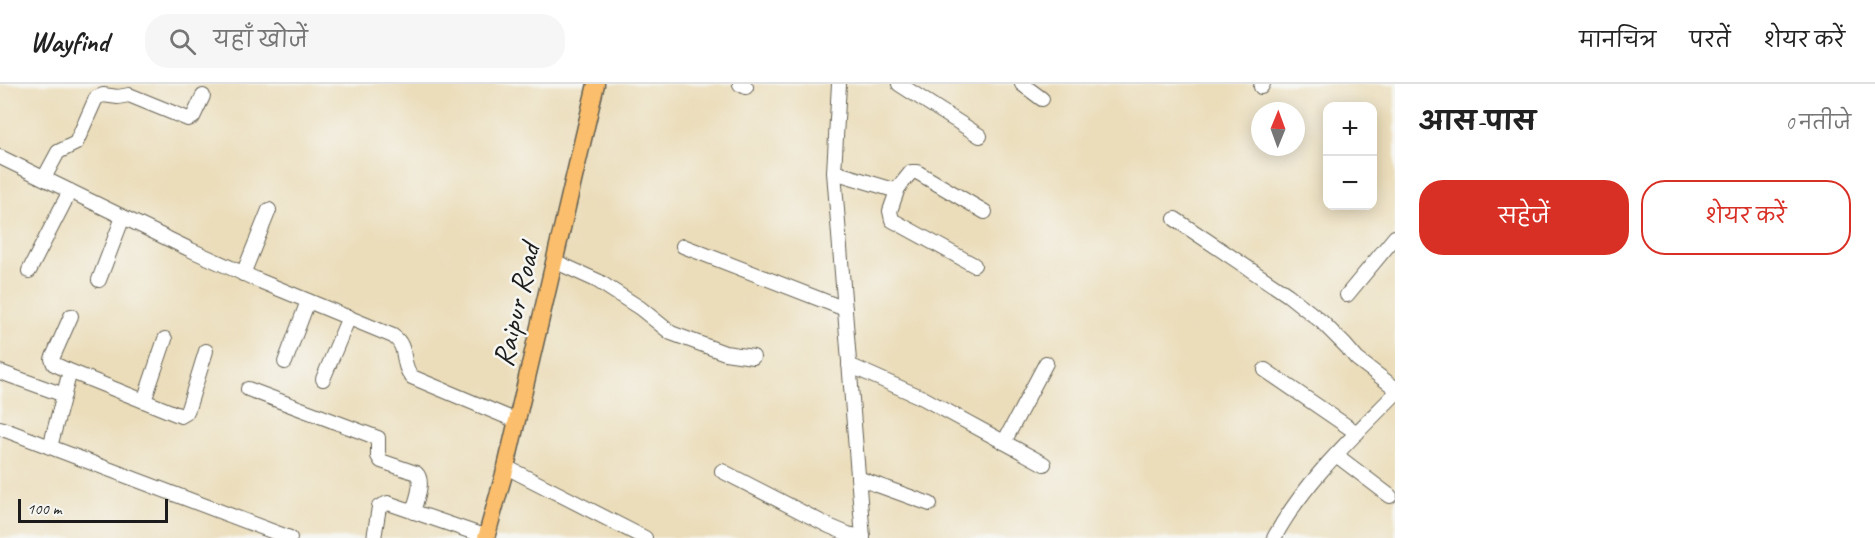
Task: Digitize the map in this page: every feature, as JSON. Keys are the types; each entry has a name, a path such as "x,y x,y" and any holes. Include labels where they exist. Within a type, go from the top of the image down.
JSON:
{"main road":[{"name":"Raipur Road","path":"486,537 506,467 596,84"}],"street":[{"path":"722,471 829,526 863,537 834,172 839,84"},
{"path":"899,84 980,136"},
{"path":"1022,84 1042,99"},
{"path":"44,178 58,152 76,143 79,139 96,98 99,96 129,95 188,119 193,117 203,96"},
{"path":"0,157 243,273 397,339 403,347 407,370 416,379 517,421"},
{"path":"834,172 889,189 898,188"},
{"path":"974,265 892,220 890,211 898,188 910,172 917,172 985,212"},
{"path":"29,271 70,191"},
{"path":"243,273 270,210"},
{"path":"99,280 123,217"},
{"path":"1175,219 1288,295 1322,322 1356,358 1395,388"},
{"path":"1347,295 1395,237"},
{"path":"683,246 844,309"},
{"path":"554,261 598,281 640,308 671,333 725,353 753,357"},
{"path":"285,362 308,301"},
{"path":"71,316 52,359 54,364 177,414 184,415 188,409 206,351"},
{"path":"323,379 349,317"},
{"path":"144,401 165,339"},
{"path":"1004,442 1046,363"},
{"path":"849,366 923,398 1044,464"},
{"path":"50,447 69,375 67,370"},
{"path":"1265,370 1357,433"},
{"path":"0,372 64,395"},
{"path":"248,389 376,436 379,440 378,456 381,461 419,474 420,482 413,512"},
{"path":"1274,538 1285,517 1312,481 1395,394"},
{"path":"0,428 290,538"},
{"path":"1336,455 1390,496"},
{"path":"506,467 645,538"},
{"path":"858,477 930,504"},
{"path":"374,538 377,510 381,505 392,503 486,537"}]}
